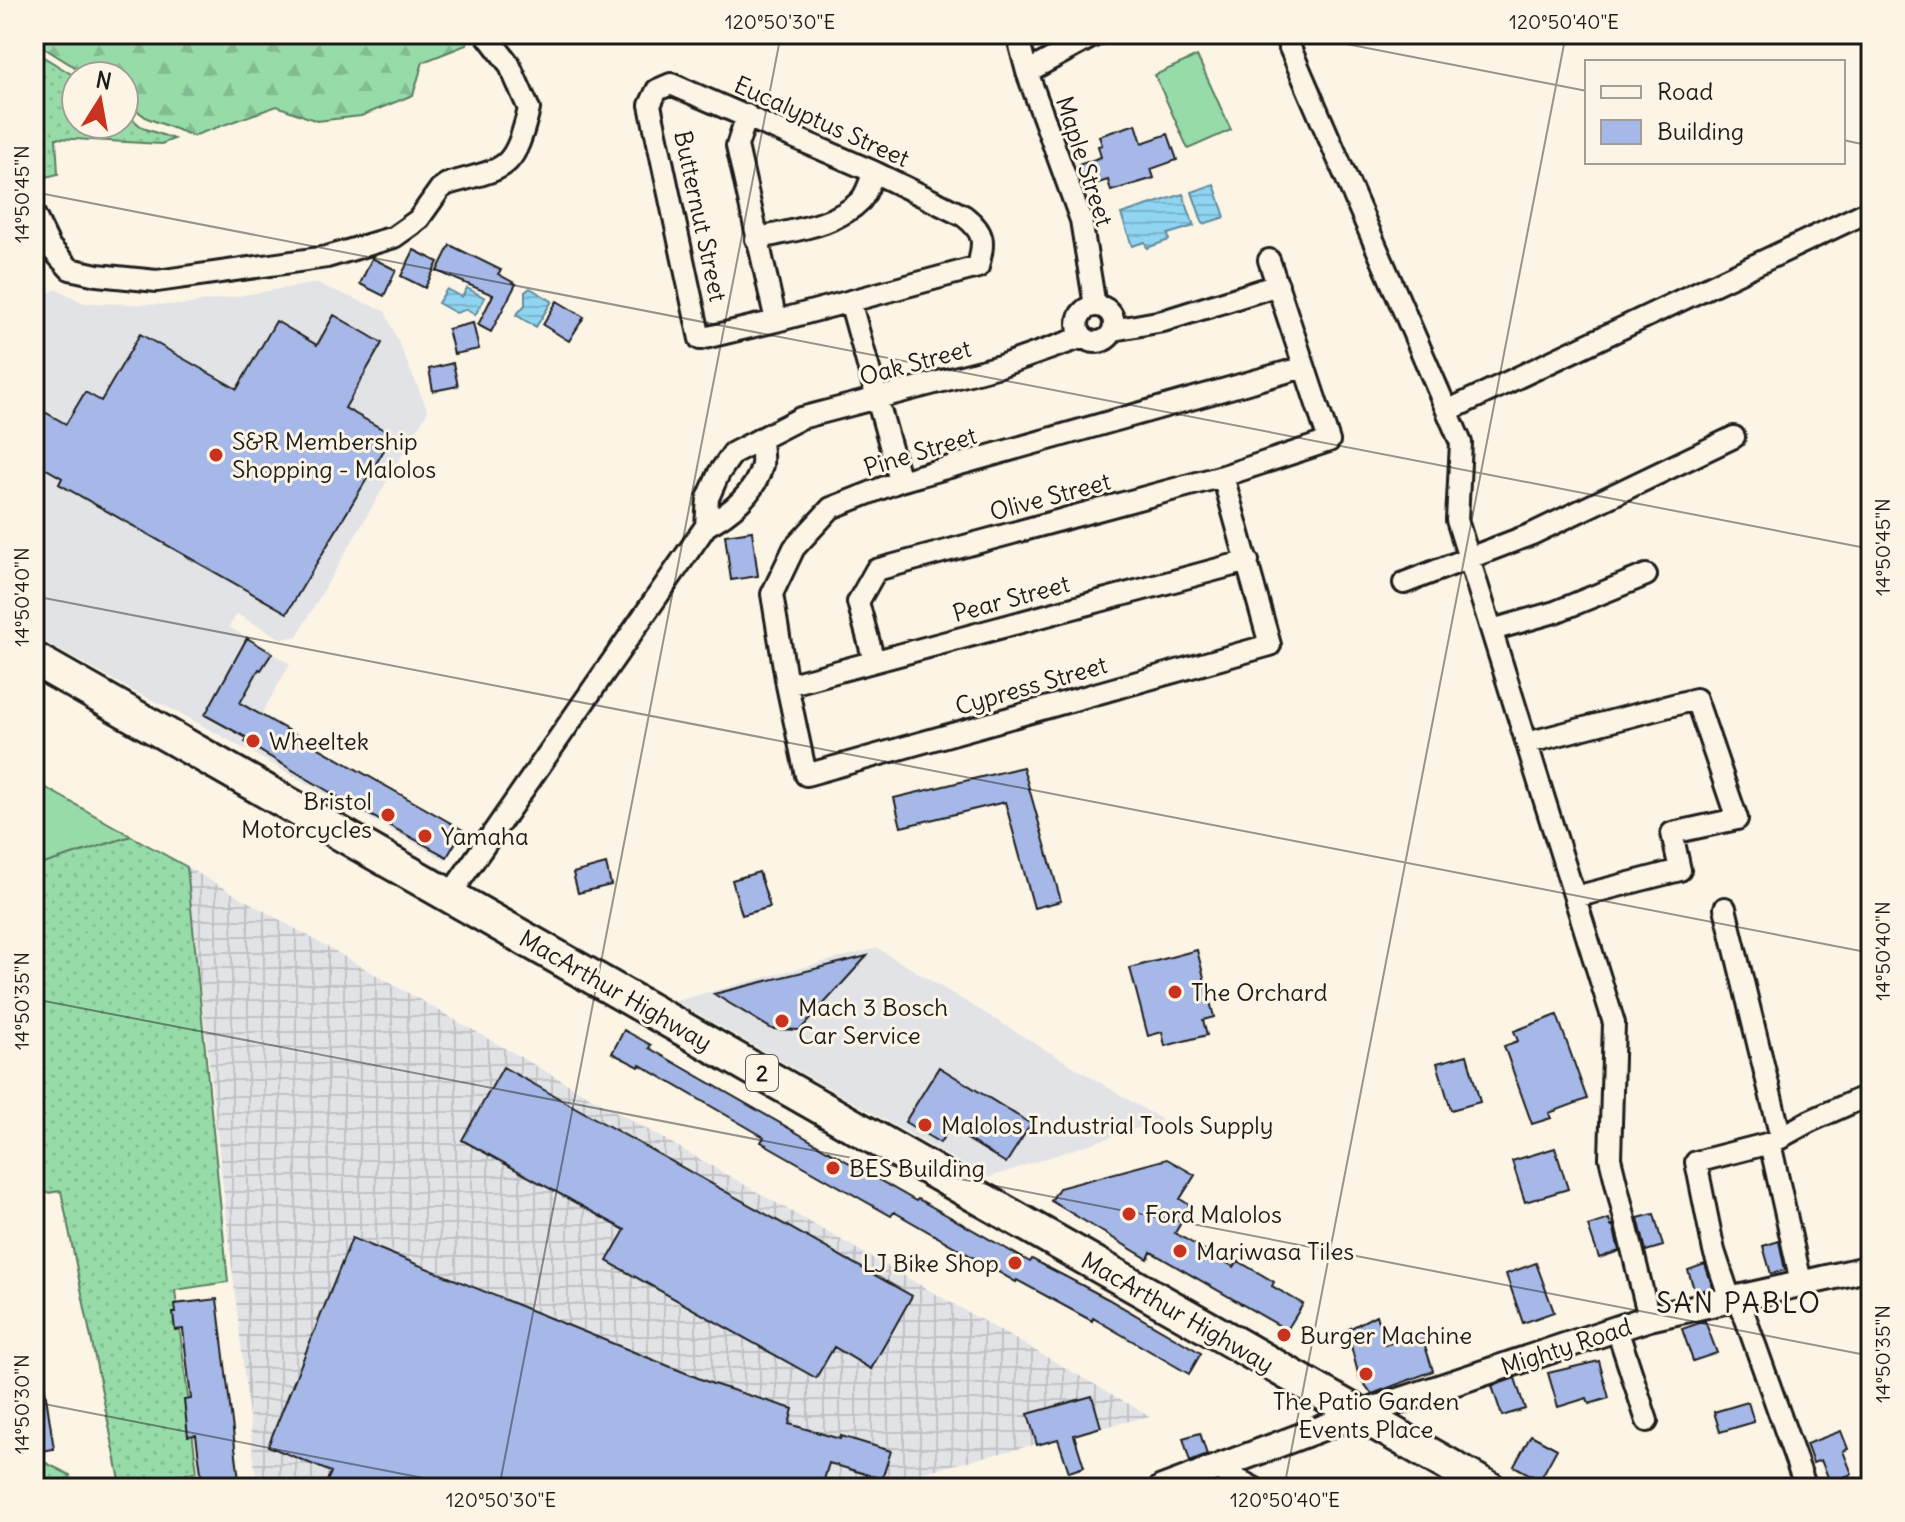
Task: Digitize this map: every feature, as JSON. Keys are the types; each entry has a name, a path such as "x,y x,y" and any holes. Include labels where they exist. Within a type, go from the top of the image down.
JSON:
{"highway":[{"name":"MacArthur Highway","path":"34,659 1489,1488"}],"street":[{"path":"34,214 50,247 70,269 157,281 327,257 394,237 418,220 447,184 500,169 514,156 529,109 509,64 486,34"},
{"name":"Maple Street","path":"1017,34 1027,72 1081,220 1095,306"},
{"path":"1027,72 1097,34"},
{"path":"1284,34 1461,443 1457,520 1614,1023 1610,1158 1649,1318"},
{"name":"Eucalyptus Street","path":"650,105 657,90 671,84 874,172 964,216 977,226 983,244 978,267 850,301"},
{"name":"Butternut Street","path":"650,105 700,339 776,321"},
{"path":"747,115 737,146 776,321 850,301 900,481"},
{"path":"756,239 830,220 848,211 863,198 874,172"},
{"path":"1447,411 1871,210"},
{"path":"1269,260 1304,367"},
{"path":"1113,330 1163,321 1278,285"},
{"path":"1095,306 1110,313 1113,330 1100,342 1088,341 1079,331 1079,318 1095,306"},
{"name":"Oak Street","path":"706,526 708,498 719,473 733,453 761,438 801,418 1000,366 1083,337"},
{"name":"Olive Street","path":"874,661 858,602 876,570 1223,476 1329,441 1304,367"},
{"name":"Pine Street","path":"806,775 772,594 794,548 831,508 900,481 1304,367"},
{"path":"1404,583 1532,534 1734,437"},
{"path":"450,895 706,526 729,514 748,491 762,465 761,438"},
{"path":"1223,476 1248,561"},
{"name":"Cypress Street","path":"806,775 1270,645 1248,561"},
{"name":"Pear Street","path":"787,685 1248,561"},
{"path":"1492,630 1555,612 1646,575"},
{"path":"1527,743 1696,699 1737,819 1672,833 1680,870 1575,897"},
{"path":"1725,908 1776,1141 1801,1282"},
{"path":"1806,1488 1714,1251 1696,1162 1776,1141 1810,1121 1871,1094"},
{"name":"Mighty Road","path":"1162,1488 1357,1415 1649,1318 1871,1268"},
{"path":"1617,1329 1647,1421"},
{"path":"1217,1469 1254,1488"}],"shaded area":[{"name":"S&R Membership Shopping - Malolos","path":"316,283 385,311 428,411 297,636 282,639 237,614 229,627 290,664 261,715 463,830 445,860 34,636 34,334 46,294 57,289 84,303 183,305"},
{"path":"187,867 1150,1416 920,1473 778,1488 257,1488"},
{"path":"877,948 1162,1120 987,1178 675,1001"}],"green space":[{"path":"34,34 469,34 466,45 423,62 413,95 361,116 317,121 277,106 193,136 140,113 140,60 63,60 44,48"},
{"path":"34,51 60,67 60,138 56,138 58,174 34,180"},
{"path":"1197,56 1231,130 1188,149 1155,75"},
{"path":"140,125 174,139 161,144 91,140 140,140"},
{"path":"34,781 131,836 34,867"},
{"path":"131,836 187,867 228,1282 175,1290 197,1472 121,1485 61,1191 34,1195 34,867"},
{"path":"34,1457 70,1475 72,1488 34,1488"}],"water":[{"path":"1214,184 1225,217 1203,224 1192,192"},
{"path":"1183,194 1194,226 1168,234 1169,240 1147,248 1145,242 1132,246 1121,214"},
{"path":"467,288 485,298 475,315 467,309 456,313 438,303 447,289 462,297"},
{"path":"530,288 552,301 536,327 516,315 525,305 525,292"}],"building":[{"path":"1136,124 1142,143 1168,134 1177,160 1151,169 1154,178 1111,191 1108,180 1085,187 1078,165 1101,157 1099,136"},
{"path":"450,245 501,270 498,274 516,284 491,332 478,325 493,295 437,271"},
{"path":"414,250 438,262 425,288 401,276"},
{"path":"372,258 396,270 384,296 360,284"},
{"path":"557,301 584,317 569,341 543,325"},
{"name":"S&R Membership Shopping - Malolos","path":"334,315 382,343 345,408 393,435 287,613 59,484 62,478 34,462 34,406 66,424 85,392 101,401 140,334 237,389 276,321 317,345"},
{"path":"473,323 479,349 454,354 448,329"},
{"path":"453,363 458,386 433,391 429,369"},
{"path":"752,531 758,576 731,580 725,535"},
{"path":"247,638 272,653 240,703 463,830 447,857 355,807 205,715"},
{"path":"1023,767 1061,901 1034,908 1005,802 901,827 894,798"},
{"path":"606,864 611,885 578,893 573,873"},
{"path":"759,872 770,907 742,915 732,880"},
{"path":"1197,950 1214,1017 1203,1020 1207,1035 1165,1046 1162,1032 1148,1036 1130,968"},
{"path":"867,956 800,1030 772,1029 714,994"},
{"path":"1557,1015 1587,1099 1549,1113 1551,1118 1532,1124 1504,1046 1518,1041 1514,1031"},
{"path":"624,1030 651,1045 649,1048 916,1201 918,1199 1030,1262 1032,1259 1108,1299 1201,1353 1189,1374 1093,1318 1092,1321 1016,1282 894,1212 891,1216 761,1142 764,1137 640,1065 612,1053"},
{"path":"1467,1055 1480,1102 1451,1110 1437,1063"},
{"path":"503,1067 912,1296 871,1369 834,1347 816,1378 607,1261 625,1230 462,1140"},
{"path":"939,1067 1031,1124 1006,1163 949,1128 940,1143 905,1122"},
{"path":"1555,1148 1568,1189 1525,1202 1512,1161"},
{"name":"Ford Malolos","path":"1167,1159 1195,1175 1180,1199 1191,1206 1175,1233 1234,1267 1238,1261 1303,1304 1287,1330 1151,1252 1148,1259 1051,1201 1059,1188"},
{"path":"1654,1214 1663,1246 1646,1251 1638,1218"},
{"path":"1609,1219 1619,1251 1599,1258 1588,1226"},
{"path":"352,1238 713,1384 793,1409 789,1424 891,1451 882,1479 829,1463 823,1483 762,1488 619,1488 601,1481 599,1488 324,1488 331,1472 268,1446"},
{"path":"1779,1241 1785,1270 1771,1274 1763,1246"},
{"path":"1536,1263 1554,1312 1523,1323 1506,1274"},
{"path":"1705,1264 1713,1288 1695,1292 1688,1270"},
{"path":"217,1299 240,1488 203,1488 196,1435 188,1436 184,1400 191,1399 183,1329 175,1330 175,1304"},
{"path":"1376,1315 1385,1345 1421,1333 1433,1371 1372,1394 1359,1377 1347,1330"},
{"path":"1705,1321 1717,1353 1693,1361 1682,1329"},
{"path":"1599,1361 1609,1398 1589,1404 1587,1398 1558,1407 1548,1373"},
{"path":"42,1370 54,1449 34,1452 34,1371"},
{"path":"1515,1378 1525,1409 1502,1416 1492,1386"},
{"path":"1092,1396 1101,1427 1074,1435 1084,1467 1069,1472 1058,1439 1037,1445 1028,1414"},
{"path":"1748,1402 1754,1422 1720,1432 1714,1412"},
{"path":"1841,1431 1848,1449 1843,1451 1852,1474 1830,1482 1821,1460 1813,1463 1806,1444"},
{"path":"1200,1433 1207,1455 1190,1462 1183,1438"},
{"path":"1531,1435 1557,1449 1540,1480 1514,1466"}],"place":[{"name":"S&R Membership Shopping - Malolos","path":"216,455"},
{"name":"Wheeltek","path":"253,741"},
{"name":"Bristol Motorcycles","path":"388,815"},
{"name":"Yamaha","path":"425,836"},
{"name":"The Orchard","path":"1175,992"},
{"name":"Mach 3 Bosch Car Service","path":"782,1021"},
{"name":"Malolos Industrial Tools Supply","path":"925,1125"},
{"name":"BES Building","path":"833,1168"},
{"name":"Ford Malolos","path":"1129,1214"},
{"name":"Mariwasa Tiles","path":"1180,1251"},
{"name":"LJ Bike Shop","path":"1015,1263"},
{"name":"Burger Machine","path":"1284,1335"},
{"name":"The Patio Garden Events Place","path":"1366,1374"}],"district":[{"name":"SAN PABLO","path":"1739,1303"}]}
